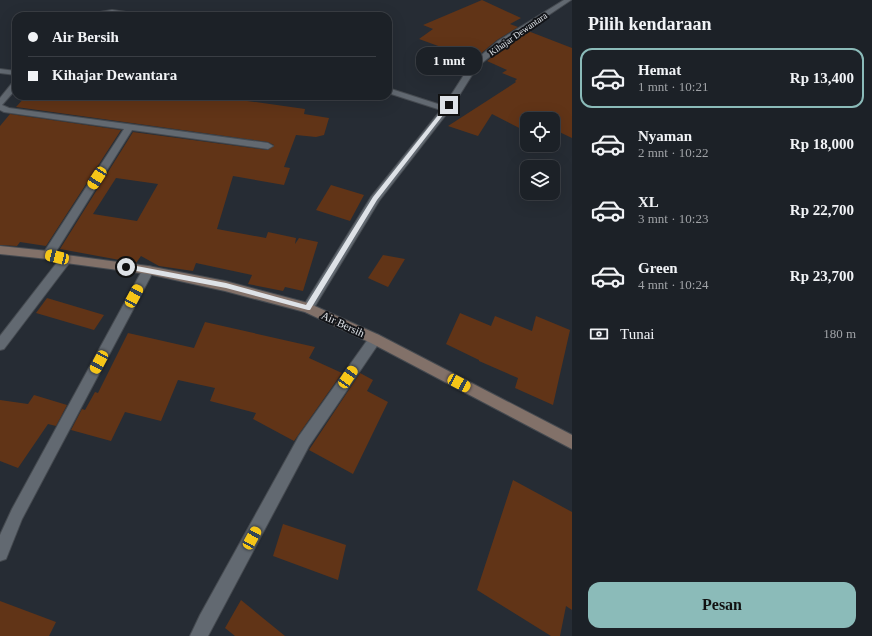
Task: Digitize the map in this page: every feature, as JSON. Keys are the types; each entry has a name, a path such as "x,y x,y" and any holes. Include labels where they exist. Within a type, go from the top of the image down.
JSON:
{"street":[{"name":"Kihajar Dewantara","path":"308,308 375,199 446,109 474,66 501,43 568,0"},
{"path":"104,12 117,12"},
{"path":"0,71 12,72"},
{"path":"0,103 12,89"},
{"path":"392,91 446,109"},
{"path":"0,107 7,110 268,146"},
{"path":"48,255 130,127"},
{"name":"Air Bersih","path":"0,250 48,255 66,259 148,270 226,286 308,308 375,339 572,442"},
{"path":"0,345 66,259"},
{"path":"0,553 17,514 148,270"},
{"path":"200,636 206,621 304,441 375,339"}],"building":[{"path":"482,0 521,18 510,24 518,27 497,40 478,56 468,52 463,55 419,39 433,29 423,25"},
{"path":"528,31 572,48 572,138 560,132 560,112 520,112 520,128 492,114 478,136 448,126 516,82 515,81 517,79 502,73 507,70 487,61"},
{"path":"22,100 241,100 305,109 304,114 329,118 324,135 316,137 296,135 284,167 290,168 284,185 233,176 217,229 266,238 268,232 296,238 295,244 299,238 318,242 303,291 285,287 283,291 248,284 252,275 196,263 193,271 159,266 141,256 136,263 60,249 133,132 268,150 274,145 268,142 16,107","holes":["116,178 158,184 137,221 93,214"]},
{"path":"10,114 121,130 46,246 20,242 17,246 0,245 0,126"},
{"path":"331,185 364,195 350,221 316,210"},
{"path":"383,255 405,259 388,287 368,278"},
{"path":"47,298 104,315 94,330 36,313"},
{"path":"460,313 491,326 495,316 532,331 536,316 570,330 553,405 515,388 518,378 479,361 446,344"},
{"path":"205,322 315,347 309,358 342,373 294,441 253,419 256,413 210,401 215,388 178,380 161,421 125,412 111,441 71,430 82,409 85,410 95,392 98,393 128,333 194,348"},
{"path":"360,373 373,380 367,391 388,402 353,474 309,450"},
{"path":"34,395 67,405 56,426 48,424 18,468 0,461 0,400 28,404"},
{"path":"513,480 572,512 572,610 566,606 560,636 551,636 477,590"},
{"path":"283,524 346,545 338,580 273,556"},
{"path":"241,600 285,636 235,636 225,628"},
{"path":"0,601 56,622 49,636 0,636"}],"route":[{"path":"126,267 226,286 308,308 375,199 449,105"}]}
